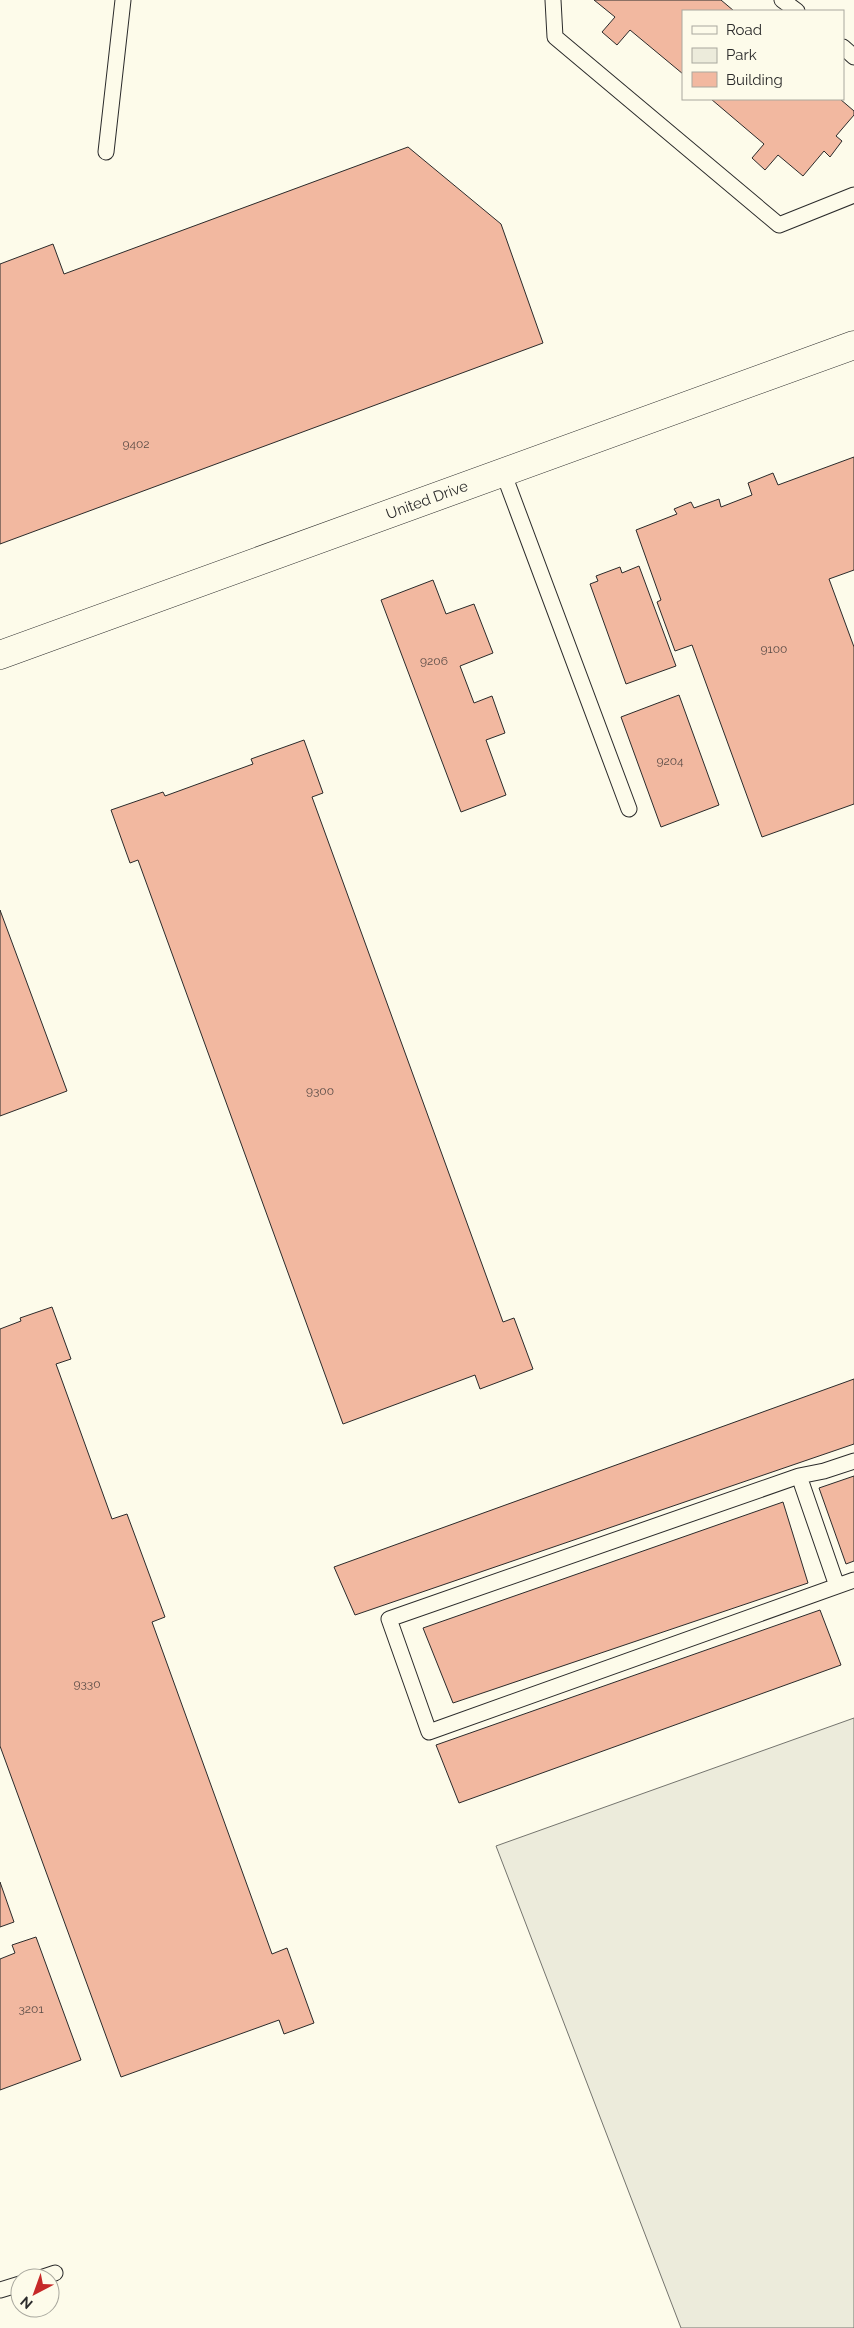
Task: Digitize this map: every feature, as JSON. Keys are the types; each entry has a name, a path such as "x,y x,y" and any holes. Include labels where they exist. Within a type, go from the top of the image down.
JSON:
{"street":[{"name":"United Drive","path":"0,655 854,345"}],"lane":[{"path":"106,152 122,0"},
{"path":"553,0 554,37 779,225 854,196"},
{"path":"782,0 796,10"},
{"path":"844,48 854,57"},
{"path":"503,472 629,809"},
{"path":"854,1461 824,1471 799,1476 389,1620 429,1732 854,1580"},
{"path":"799,1476 837,1586"}],"green space":[{"path":"854,1718 854,2328 681,2328 496,1846"}],"building":[{"path":"594,0 721,0 733,10 682,10 682,73 630,30 617,45 602,32 615,17"},
{"path":"712,100 841,100 854,111 854,115 836,136 842,141 830,157 824,151 803,176 778,155 765,170 752,158 764,144"},
{"path":"408,147 501,224 543,343 0,544 0,264 53,244 64,274"},
{"path":"854,457 854,570 829,579 854,647 854,804 762,837 692,645 675,651 657,602 661,600 636,530 677,514 674,509 691,502 694,508 719,499 721,507 752,495 748,483 773,473 778,485"},
{"path":"639,566 676,666 626,684 590,584 598,581 596,576 620,567 622,573"},
{"path":"433,580 446,614 474,604 493,653 460,666 474,703 492,696 505,733 486,740 506,795 461,812 381,600"},
{"path":"679,695 719,805 661,827 621,717"},
{"path":"304,740 323,793 312,797 503,1322 514,1318 533,1369 480,1389 475,1375 343,1424 138,860 130,863 111,810 163,792 165,796 253,764 251,759"},
{"path":"0,910 67,1091 0,1116"},
{"path":"52,1307 71,1359 56,1364 112,1519 127,1514 165,1617 152,1622 272,1954 287,1948 314,2023 284,2034 279,2020 121,2077 0,1746 0,1329 21,1321 20,1318"},
{"path":"854,1379 854,1444 355,1615 334,1567"},
{"path":"854,1476 854,1561 846,1564 819,1488"},
{"path":"783,1502 808,1583 453,1703 423,1628"},
{"path":"820,1610 841,1665 459,1803 436,1745"},
{"path":"0,1882 14,1922 0,1927"},
{"path":"36,1937 81,2060 0,2090 0,1959 15,1953 12,1945"}]}
